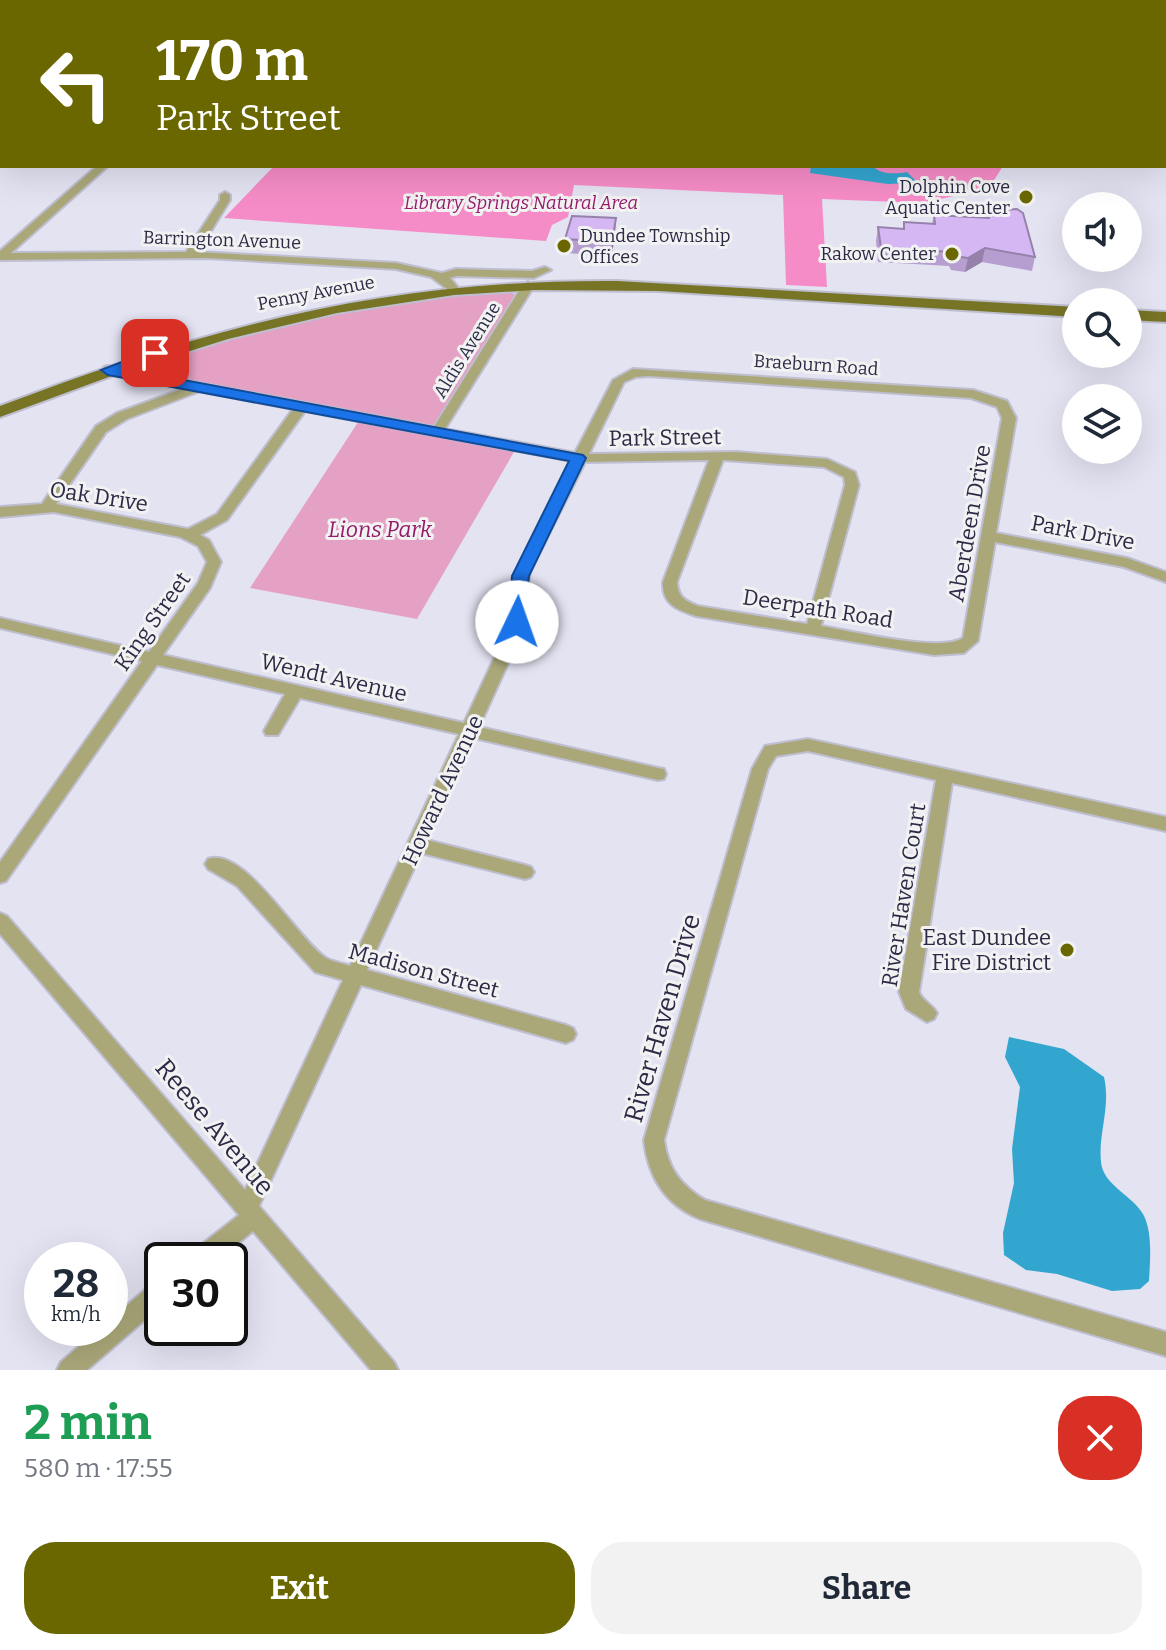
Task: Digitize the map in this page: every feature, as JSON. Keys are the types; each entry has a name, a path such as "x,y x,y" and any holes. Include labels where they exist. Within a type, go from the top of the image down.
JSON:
{"main road":[{"name":"Penny Avenue","path":"0,412 171,348 281,318 455,291 528,286 653,286 1062,311"},
{"path":"1142,316 1166,317"}],"street":[{"path":"0,257 101,168"},
{"path":"189,255 209,230 225,195"},
{"name":"Barrington Avenue","path":"0,257 189,255 396,266 441,277 456,272 534,275 545,270"},
{"path":"441,277 455,291"},
{"name":"Aldis Avenue","path":"437,432 528,286"},
{"name":"Park Street","path":"108,370 578,458 718,456 824,462 845,471 852,485 813,629"},
{"name":"Braeburn Road","path":"628,375 649,372 973,394 999,402"},
{"name":"Howard Avenue","path":"220,1242 251,1213 516,627 523,571 615,384 628,375"},
{"path":"47,507 101,429 130,412 198,388"},
{"name":"Aberdeen Drive","path":"958,649 971,637 990,536 1009,416 999,402"},
{"path":"190,534 224,516 301,407"},
{"name":"Deerpath Road","path":"718,456 670,582 674,600 696,611 934,650 958,649"},
{"name":"Oak Drive","path":"0,512 47,507 190,534"},
{"name":"King Street","path":"0,876 214,567 210,550 190,534"},
{"name":"Park Drive","path":"990,536 1124,562 1166,577"},
{"name":"Wendt Avenue","path":"0,623 658,774"},
{"path":"272,731 296,690"},
{"name":"River Haven Drive","path":"1166,824 808,745 785,746 767,754 656,1129 655,1147 661,1172 676,1194 700,1209 1166,1344"},
{"name":"River Haven Court","path":"927,1013 913,1003 909,992 945,775"},
{"path":"417,845 525,872"},
{"name":"Madison Street","path":"214,864 236,873 315,961 355,978 566,1034"},
{"name":"Reese Avenue","path":"0,921 386,1370"},
{"path":"69,1370 144,1305"}],"green space":[{"name":"Library Springs Natural Area","path":"272,168 1002,168 989,188 923,203 822,199 827,287 786,285 783,195 574,185 568,217 552,225 546,241 224,218"},
{"name":"Lions Park","path":"514,294 515,299 429,435 514,452 417,619 250,588 362,416 138,372 138,367 223,336 319,314 417,300"}],"water":[{"path":"811,168 875,168 884,172 907,172 915,180 933,182 888,184 810,173"},
{"path":"1009,1037 1064,1049 1104,1077 1103,1170 1112,1184 1138,1207 1148,1229 1149,1281 1140,1289 1112,1291 1057,1274 1026,1270 1004,1255 1003,1233 1014,1183 1012,1149 1020,1087 1005,1057"}],"building":[{"path":"1017,209 1023,213 1035,257 985,248 968,258 954,256 952,252 881,248 878,227 904,229 904,222 935,224 934,215 989,218 987,211"},
{"path":"572,216 616,218 612,242 565,239"}],"place":[{"name":"Dolphin Cove Aquatic Center","path":"1026,197"},
{"name":"Dundee Township Offices","path":"564,246"},
{"name":"Rakow Center","path":"952,254"},
{"name":"East Dundee Fire District","path":"1067,950"}],"route":[{"path":"155,353 108,370 578,458 521,576 517,622"}]}
